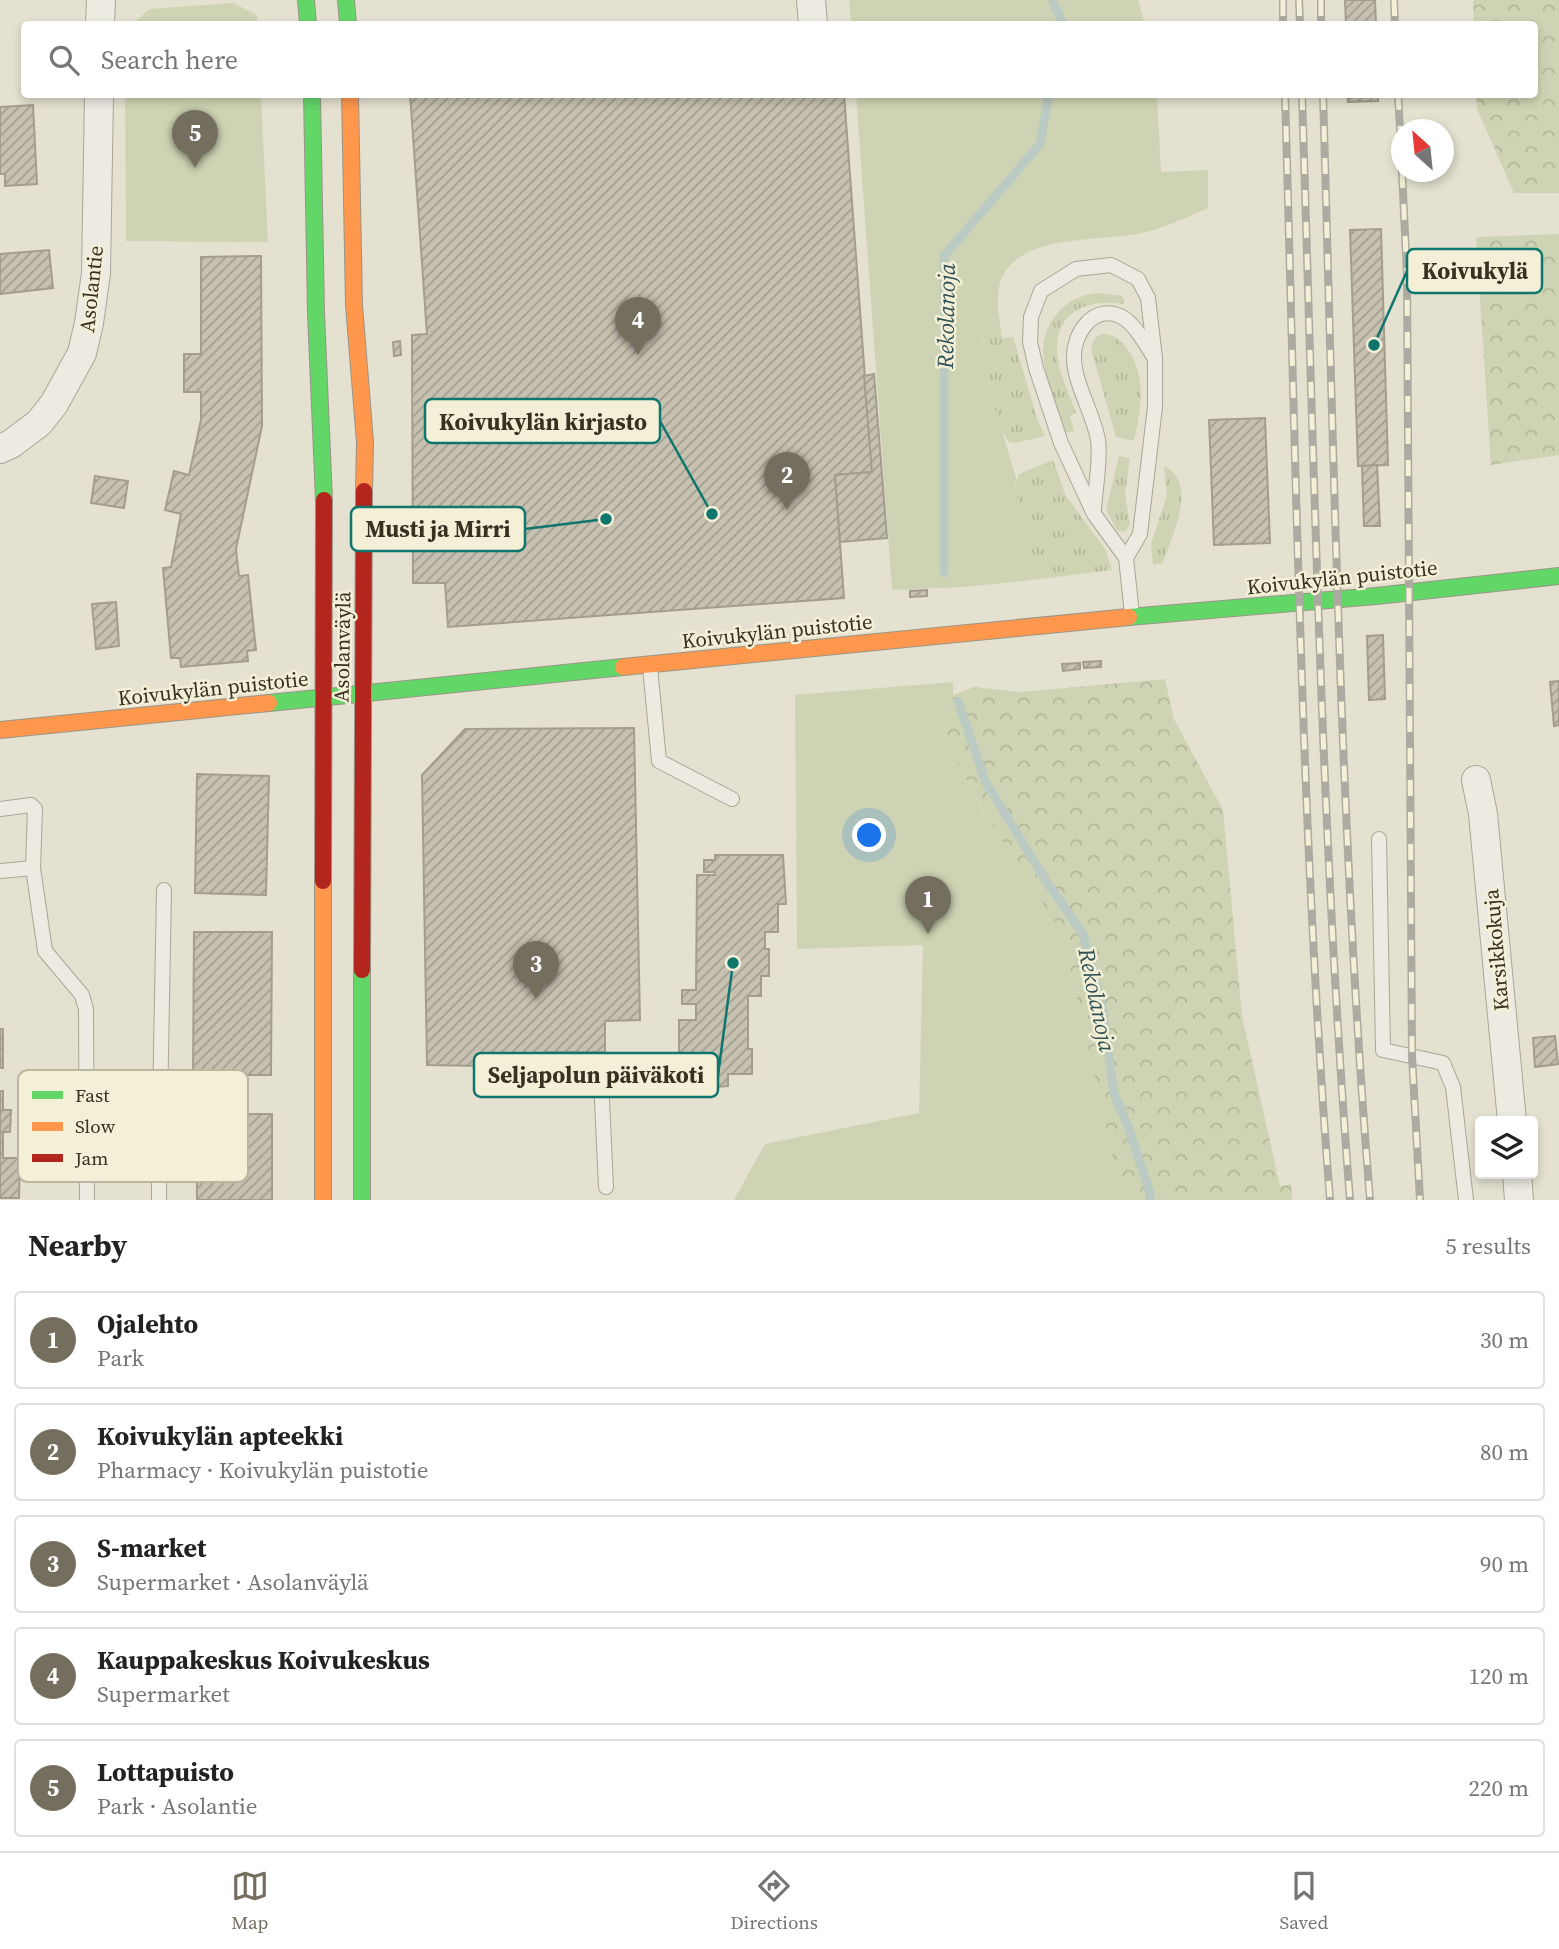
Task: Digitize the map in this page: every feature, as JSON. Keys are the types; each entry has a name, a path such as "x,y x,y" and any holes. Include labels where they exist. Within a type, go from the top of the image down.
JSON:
{"main road":[{"path":"306,0 308,21"},
{"path":"346,0 348,21"},
{"name":"Asolanväylä","path":"312,98 316,313 324,469 323,1200"},
{"name":"Asolanväylä","path":"350,98 354,305 365,442 362,1200"},
{"name":"Koivukylän puistotie","path":"0,730 1559,576"}],"street":[{"path":"100,21 101,0"},
{"path":"811,0 813,21"},
{"name":"Asolantie","path":"0,449 12,444 39,423 54,404 82,353 96,273 99,98"},
{"name":"Karsikkokuja","path":"1476,780 1483,814 1512,1116"},
{"path":"1517,1179 1519,1200"}],"lane":[{"path":"1126,558 1140,534 1155,407 1155,358 1148,298 1138,279 1111,265 1076,269 1041,291 1031,317 1030,342 1060,443 1094,514 1126,558 1133,617"},
{"path":"1094,514 1098,441 1073,360 1075,340 1084,325 1100,314 1120,316 1131,325 1155,358"},
{"path":"650,666 659,761 732,799"},
{"path":"0,809 30,805 35,809 33,868 45,951 82,995 86,1009 87,1070"},
{"path":"1379,839 1383,1050 1443,1063 1453,1087 1466,1200"},
{"path":"0,871 33,868"},
{"path":"161,1070 164,890"},
{"path":"601,1079 606,1187"},
{"path":"87,1200 88,1182"},
{"path":"159,1182 159,1200"}],"green space":[{"path":"849,0 1138,0 1144,21 851,21"},
{"path":"1473,0 1559,0 1559,193 1514,193 1477,109 1476,98 1538,98 1538,21 1474,21"},
{"path":"233,3 257,15 258,21 136,21 150,9"},
{"path":"125,98 261,98 268,242 126,241"},
{"path":"856,98 1157,98 1161,172 1208,170 1208,208 1146,232 1066,242 1042,247 1022,256 1007,269 999,289 999,316 983,318 984,363 1016,478 1027,569 1032,580 964,587 892,590"},
{"path":"1559,234 1559,455 1491,465 1476,237"},
{"path":"1097,293 1122,296 1125,301 1123,304 1101,303 1080,309 1071,314 1059,332 1058,361 1076,413 1070,416 1074,431 1066,433 1046,374 1044,343 1048,328 1069,302"},
{"path":"999,316 1002,338 1013,337 1045,436 1015,443 1009,442 1002,432 984,363 983,318"},
{"path":"1101,334 1113,336 1123,343 1138,372 1141,394 1134,441 1116,437 1091,349 1095,338"},
{"path":"1119,456 1130,458 1125,494 1130,525 1124,532 1117,530 1106,510"},
{"path":"1053,460 1066,496 1105,549 1112,570 1032,580 1027,570 1015,484 1019,474"},
{"path":"1164,466 1174,474 1180,484 1180,510 1163,563 1153,565 1151,544 1167,495"},
{"path":"1165,679 1174,719 1223,810 1242,1016 1280,1186 1291,1184 1292,1200 1122,1200 1071,972 943,736 953,695 974,687 1021,692"},
{"path":"953,682 953,695 944,736 983,811 1056,923 1071,972 1122,1200 734,1200 765,1144 919,1113 923,945 797,949 795,695"}],"building":[{"path":"1345,0 1375,0 1376,21 1346,21"},
{"path":"410,98 844,98 872,472 835,475 844,598 448,627 445,583 413,583 412,335 427,334"},
{"path":"1348,98 1378,98 1378,101 1348,102"},
{"path":"33,105 37,184 5,186 5,174 0,174 0,107"},
{"path":"1381,229 1388,465 1358,466 1350,230"},
{"path":"49,250 53,288 0,294 0,254"},
{"path":"261,256 262,426 236,549 239,576 248,575 256,650 247,651 248,661 181,667 180,658 171,658 163,568 171,567 181,514 165,510 174,471 189,475 201,420 201,392 184,392 184,354 201,354 201,257"},
{"path":"400,341 401,355 394,356 393,342"},
{"path":"874,374 887,538 840,542 835,475 872,472 864,376"},
{"path":"1265,418 1270,543 1214,545 1209,420"},
{"path":"1377,465 1380,526 1364,526 1362,466"},
{"path":"95,476 128,481 124,508 91,503"},
{"path":"927,590 927,596 910,597 910,591"},
{"path":"116,602 119,646 96,649 92,604"},
{"path":"1383,635 1385,699 1369,700 1367,636"},
{"path":"1101,661 1101,667 1084,668 1083,662"},
{"path":"1080,663 1080,669 1063,671 1062,664"},
{"path":"1559,681 1559,725 1554,726 1550,682"},
{"path":"634,728 640,1020 605,1021 605,1052 545,1052 545,1067 427,1065 422,775 465,729"},
{"path":"197,774 269,776 266,895 195,893"},
{"path":"715,855 783,855 786,904 778,904 778,932 765,932 765,949 769,949 769,976 761,976 761,996 748,996 748,1049 752,1049 752,1074 728,1074 728,1086 716,1087 716,1094 679,1094 679,1020 696,1020 696,1004 682,1004 682,990 696,990 697,875 715,875 715,872 704,872 704,860 715,860"},
{"path":"194,932 272,932 271,1075 248,1075 248,1070 193,1070"},
{"path":"0,1029 3,1029 3,1068 0,1068"},
{"path":"1555,1036 1558,1064 1535,1067 1533,1038"},
{"path":"0,1091 3,1091 3,1110 11,1110 10,1132 3,1132 3,1158 18,1158 19,1198 0,1198"},
{"path":"248,1114 272,1114 272,1200 197,1200 197,1182 248,1182"}],"waterway":[{"name":"Rekolanoja","path":"1052,0 1062,21"},
{"name":"Rekolanoja","path":"944,573 944,256 1040,144 1048,98"},
{"name":"Rekolanoja","path":"958,701 985,781 1046,881 1083,934 1102,1006 1114,1093 1128,1127 1150,1200"}],"railway":[{"path":"1283,0 1283,21"},
{"path":"1299,0 1300,21"},
{"path":"1321,0 1321,21"},
{"path":"1394,0 1395,21"},
{"path":"1285,98 1306,786 1330,1200"},
{"path":"1302,98 1325,786 1350,1200"},
{"path":"1323,98 1345,786 1370,1200"},
{"path":"1398,98 1399,119"},
{"path":"1402,182 1407,275 1412,1056 1420,1200"}],"traffic: fast":[{"path":"306,0 308,21"},
{"path":"346,0 348,21"},
{"path":"312,98 316,313 324,500"},
{"path":"1129,617 1376,596 1559,576"},
{"path":"269,703 623,667"},
{"path":"362,970 362,1200"}],"traffic: slow":[{"path":"350,98 354,305 365,442 364,491"},
{"path":"623,667 1129,617"},
{"path":"0,730 269,703"},
{"path":"323,881 323,1200"}],"traffic: jam":[{"path":"362,970 364,491"},
{"path":"323,881 324,500"}],"place":[{"name":"Lottapuisto","path":"195,168"},
{"name":"Koivukylä","path":"1374,345"},
{"name":"Kauppakeskus Koivukeskus","path":"638,355"},
{"name":"Koivukylän apteekki","path":"787,510"},
{"name":"Koivukylän kirjasto","path":"712,514"},
{"name":"Musti ja Mirri","path":"606,519"},
{"name":"Ojalehto","path":"928,934"},
{"name":"Seljapolun päiväkoti","path":"733,963"},
{"name":"S-market","path":"536,999"}]}
